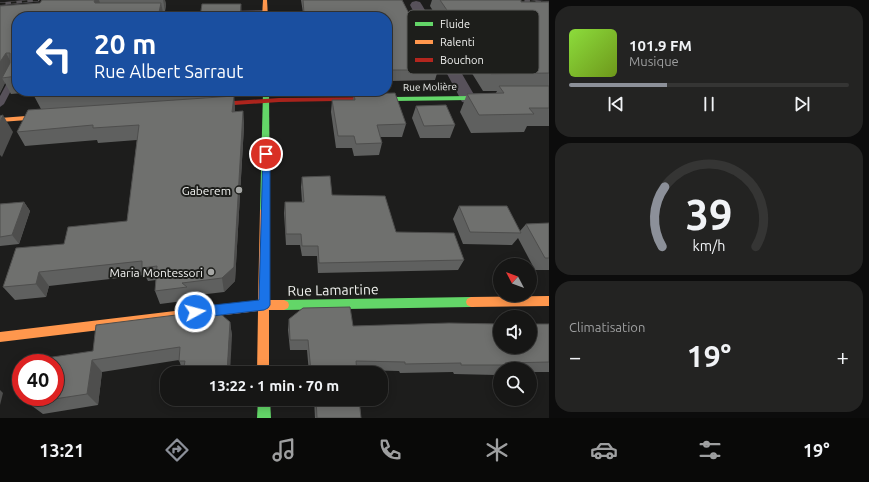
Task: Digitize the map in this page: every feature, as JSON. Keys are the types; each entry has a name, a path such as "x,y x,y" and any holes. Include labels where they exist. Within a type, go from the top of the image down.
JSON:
{"street":[{"path":"265,0 265,12"},
{"path":"416,5 419,10"},
{"path":"455,74 468,98"},
{"path":"263,366 266,96"},
{"name":"Rue Molière","path":"196,105 266,101 549,97"},
{"path":"0,120 63,116"},
{"name":"Rue Lamartine","path":"0,337 264,305 549,301"},
{"path":"264,406 264,418"}],"lane":[{"path":"0,104 12,81"}],"building":[{"path":"42,0 96,0 94,1 95,3 161,3 159,12 12,12 12,77 2,78 10,63 10,53 6,53 0,62 0,6 40,3"},
{"path":"303,0 402,0 407,10 407,70 392,70 392,12 304,12"},
{"path":"440,0 521,0 521,2 549,2 549,73 539,73 539,10 447,10"},
{"path":"202,4 241,4 240,12 201,12"},
{"path":"499,86 549,86 549,108 529,108 534,114 479,115 467,94 504,93"},
{"path":"392,93 395,93 406,124 377,125 382,143 356,144 354,136 338,136 332,100 355,100 354,96 392,96"},
{"path":"234,96 232,112 243,111 234,267 222,278 182,283 187,287 155,291 157,266 142,268 142,261 39,272 36,284 3,287 16,248 64,244 68,227 127,221 139,125 93,128 93,125 17,132 28,110"},
{"path":"446,105 455,125 424,126 416,106"},
{"path":"330,176 332,195 385,196 396,232 454,233 464,260 319,263 318,246 302,246 301,234 286,234 285,202 304,202 302,177"},
{"path":"24,202 12,235 0,237 0,204"},
{"path":"459,206 507,206 521,233 470,232"},
{"path":"549,223 549,258 545,258 526,224"},
{"path":"350,307 353,326 449,323 493,324 493,354 537,354 537,324 549,324 549,362 493,362 493,365 461,365 461,363 405,364 405,362 356,361 356,366 310,366 308,340 290,340 289,319 303,308"},
{"path":"216,310 230,322 227,366 184,366 185,361 179,361 180,347 92,360 87,394 64,398 64,355 93,351 96,325"},
{"path":"316,406 360,406 361,418 317,418"}],"railway":[{"path":"0,4 38,0"},
{"path":"519,0 549,3"}],"traffic: fast":[{"path":"265,210 266,96"},
{"path":"393,99 549,97"},
{"path":"284,305 471,302"},
{"path":"264,406 264,418"}],"traffic: slow":[{"path":"265,0 265,12"},
{"path":"0,120 52,116"},
{"path":"263,366 265,210"},
{"path":"471,302 549,301"},
{"path":"0,337 265,305 284,305"}],"traffic: jam":[{"path":"204,105 279,100 393,99"}],"place":[{"name":"Gaberem","path":"239,190"},
{"name":"Maria Montessori","path":"211,272"}],"route":[{"path":"195,312 264,305 266,154"}]}
